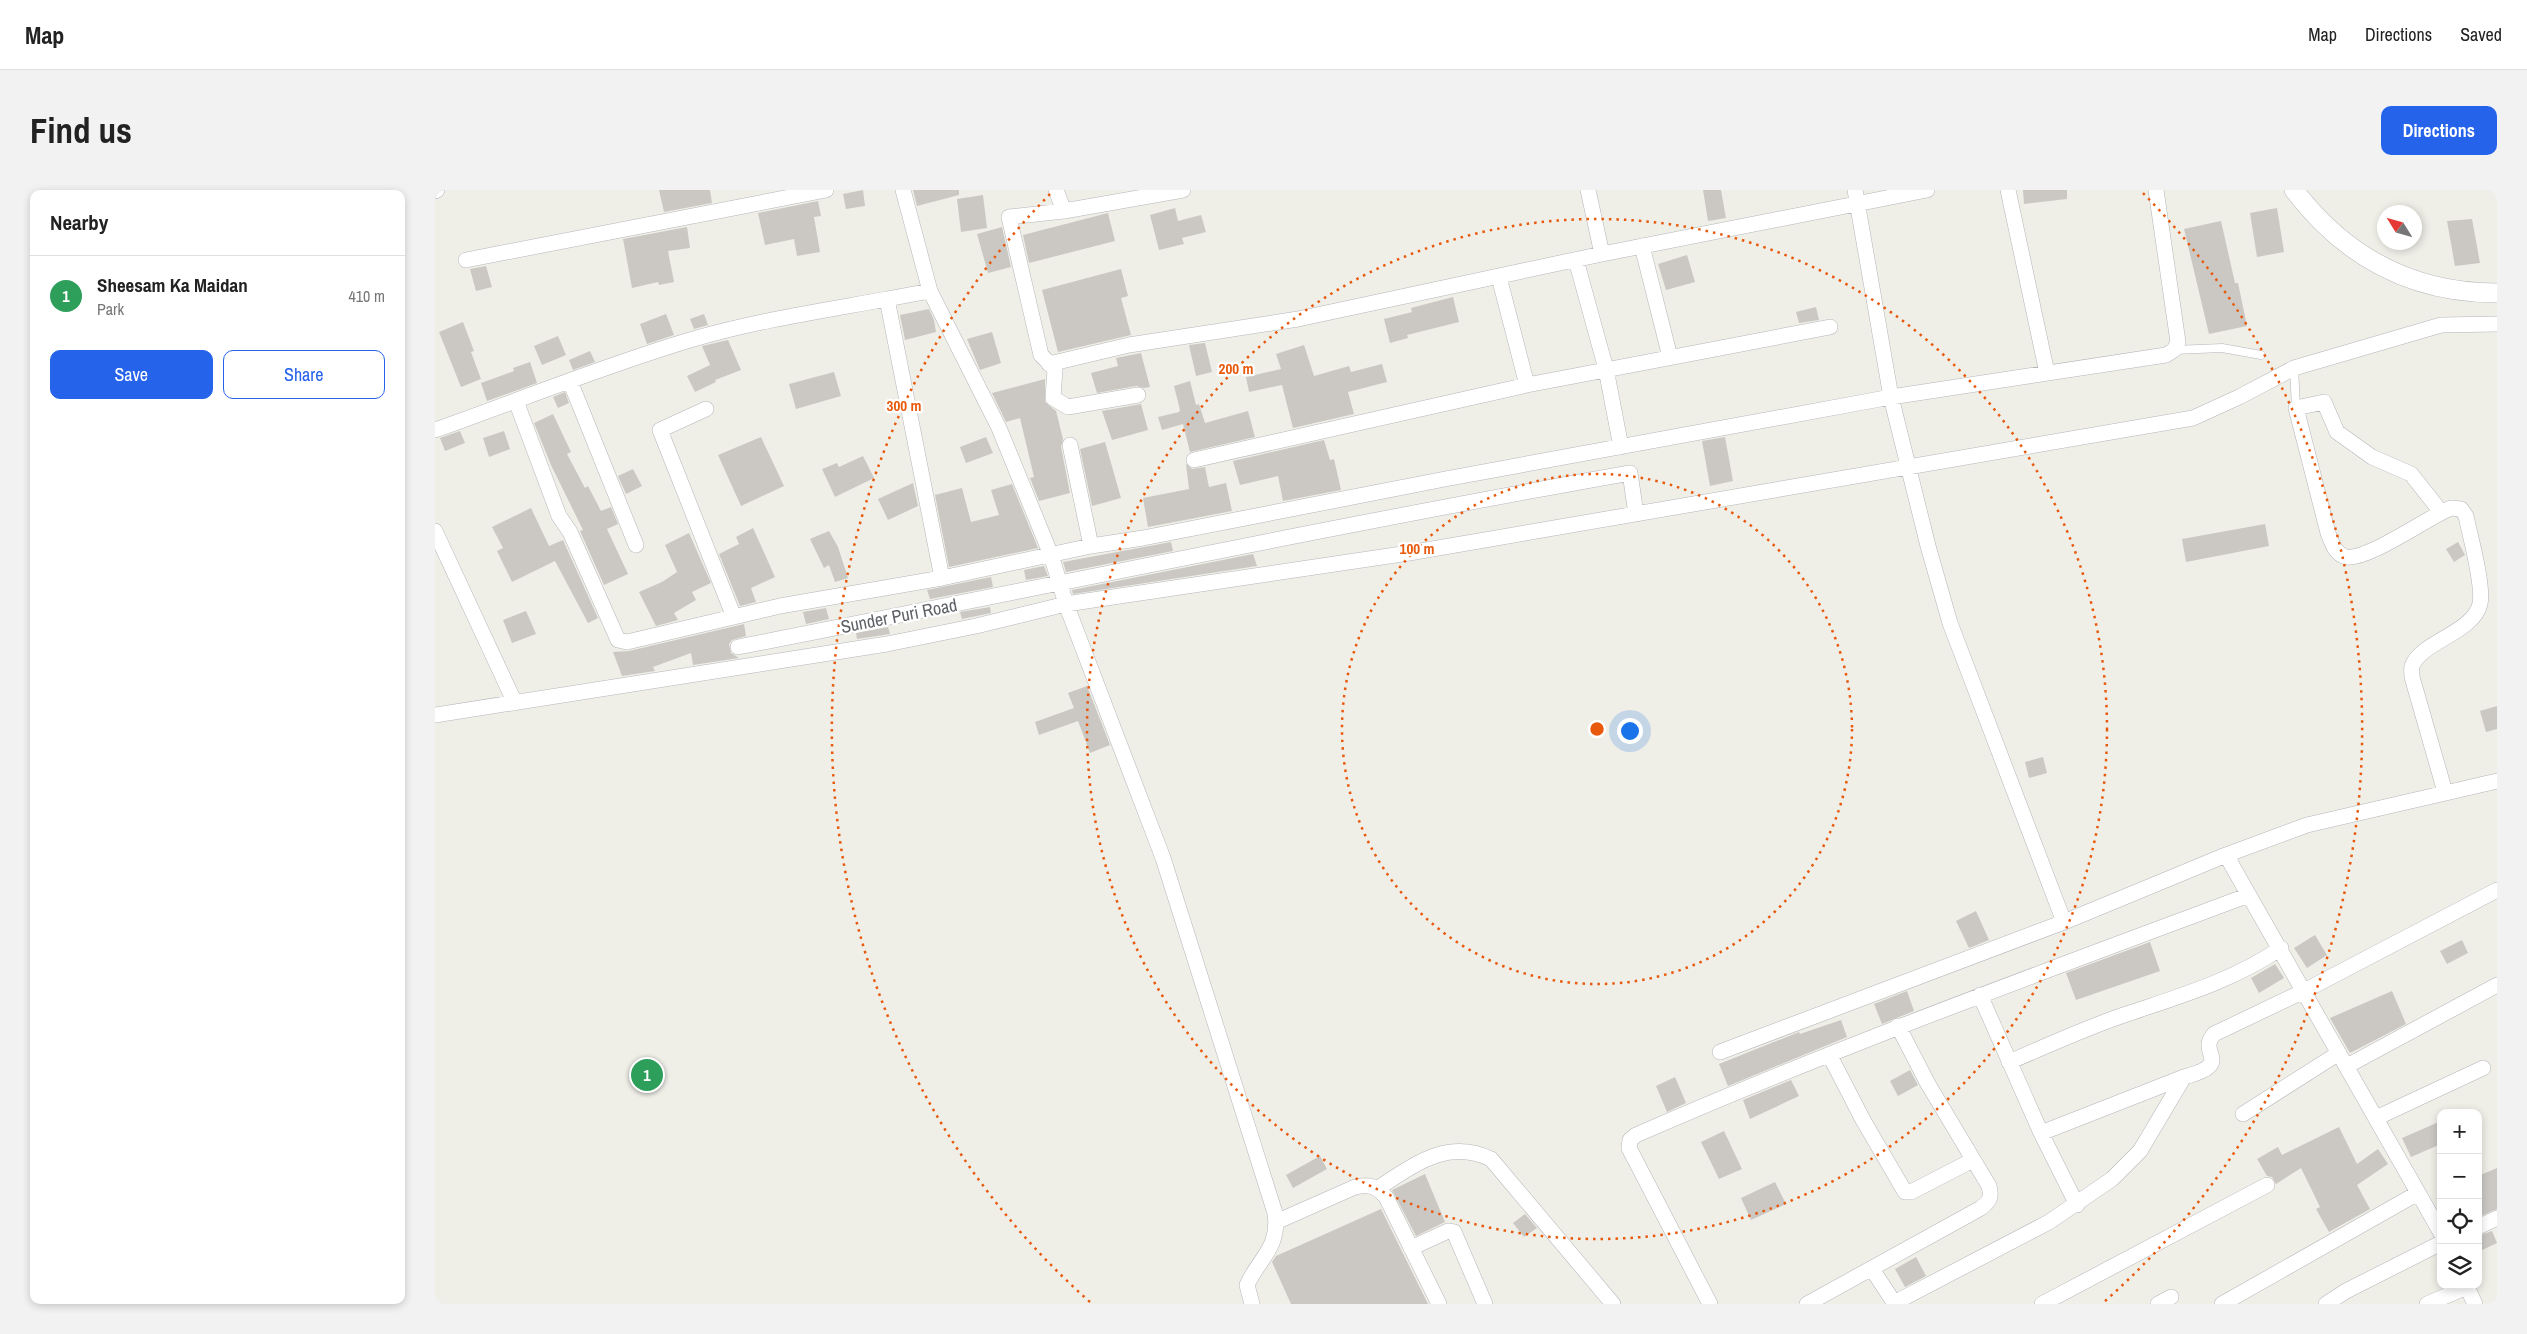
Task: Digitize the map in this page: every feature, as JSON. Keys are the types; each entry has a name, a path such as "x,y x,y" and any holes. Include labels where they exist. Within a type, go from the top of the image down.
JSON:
{"street":[{"path":"466,260 826,190"},
{"path":"903,190 930,291 999,428 1051,555 1066,604 1163,858 1204,982 1276,1222 1269,1252 1251,1275 1247,1285 1252,1304"},
{"path":"1056,190 1064,211"},
{"path":"1138,395 1068,407 1053,398 1055,369 1041,355 1009,217 1064,211 1135,194 1183,190"},
{"path":"1588,190 1602,254"},
{"path":"1049,364 1129,346 1298,319 1642,246 1856,197 1927,190"},
{"path":"2008,190 2047,373"},
{"path":"516,401 559,516 570,532 618,640 627,642 780,606 942,578 1091,546 1143,538 1623,446 1891,397 2165,355 2174,350 2178,342 2156,190"},
{"path":"2294,190 2325,224 2349,245 2381,267 2423,284 2468,293 2497,293"},
{"path":"1856,197 1891,397 1907,466 1950,623 2064,922"},
{"path":"1642,246 1670,357"},
{"path":"1576,260 1606,369 1630,473 1636,514"},
{"path":"1499,277 1527,385"},
{"path":"435,430 689,340 729,330 930,291"},
{"path":"887,298 942,578"},
{"path":"435,715 887,644 976,626 1066,604 1399,555 2193,418 2239,397 2294,368 2441,325 2497,324"},
{"path":"1193,460 1527,385 1830,327"},
{"path":"570,381 636,545"},
{"path":"2441,512 2411,474 2372,458 2337,432 2324,402 2296,408 2333,549 2345,556 2356,557 2371,551 2451,508 2461,509 2466,516 2480,603 2475,615 2421,655 2412,666 2412,677 2445,792"},
{"path":"706,409 660,430 734,617"},
{"path":"1070,445 1091,546"},
{"name":"Sunder Puri Road","path":"737,647 1413,512 1630,473"},
{"path":"435,531 515,703"},
{"path":"1720,1052 2064,922 2226,855 2307,824 2497,779"},
{"path":"2226,855 2281,948 2437,1226"},
{"path":"2041,1133 2210,1068 2213,1060 2209,1045 2210,1039 2214,1034 2304,991 2497,890"},
{"path":"1709,1304 1629,1148 1630,1140 1636,1134 1728,1094 1830,1056 1898,1026 2249,895"},
{"path":"2009,1062 2129,1013 2204,988 2256,964 2281,948"},
{"path":"2243,1114 2343,1059 2495,991"},
{"path":"1980,995 2041,1133 2077,1205"},
{"path":"1807,1304 1988,1203 1991,1196 1989,1186 1928,1084 1898,1026"},
{"path":"1830,1056 1863,1120 1905,1192 1911,1192 1973,1160"},
{"path":"2377,1118 2483,1068"},
{"path":"1872,1268 1894,1303 2077,1205 2112,1179 2140,1151 2184,1077"},
{"path":"1378,1188 1427,1158 1451,1151 1475,1151 1491,1159 1613,1304"},
{"path":"1276,1222 1355,1188 1366,1185 1378,1188 1386,1197 1439,1304"},
{"path":"2042,1304 2267,1185"},
{"path":"2222,1304 2418,1193"},
{"path":"2482,1225 2497,1218"},
{"path":"1411,1248 1448,1231 1454,1232 1485,1304"},
{"path":"2326,1304 2346,1291 2439,1244"},
{"path":"2427,1304 2460,1289"},
{"path":"2468,1289 2475,1304"}],"lane":[{"path":"2174,350 2222,348 2261,355"},
{"path":"2294,368 2296,408"}],"building":[{"path":"659,190 710,190 712,203 664,212"},
{"path":"863,190 865,206 846,209 843,194"},
{"path":"913,190 959,190 959,195 917,206"},
{"path":"1703,190 1721,190 1726,218 1708,221"},
{"path":"2023,190 2067,190 2067,199 2024,204"},
{"path":"983,195 987,228 961,232 957,199"},
{"path":"818,201 821,216 814,217 820,252 797,256 794,239 765,245 758,213"},
{"path":"1175,208 1178,221 1201,215 1206,232 1182,238 1184,244 1159,250 1150,215"},
{"path":"2277,208 2284,252 2257,257 2250,213"},
{"path":"1108,213 1115,241 1029,263 1023,235"},
{"path":"2472,219 2480,263 2455,266 2447,221"},
{"path":"2221,221 2235,283 2238,283 2247,326 2209,334 2184,229"},
{"path":"687,227 690,248 668,251 674,282 659,285 658,282 632,288 623,239"},
{"path":"1002,227 1011,267 988,273 977,234"},
{"path":"1687,255 1695,282 1666,290 1658,264"},
{"path":"486,266 492,287 476,291 470,269"},
{"path":"1121,269 1128,296 1121,298 1131,335 1058,352 1042,290"},
{"path":"1453,297 1459,322 1407,335 1408,338 1390,343 1384,319 1412,312 1411,308"},
{"path":"1816,307 1819,320 1799,323 1796,312"},
{"path":"929,309 934,320 936,332 905,340 900,315"},
{"path":"666,314 674,335 647,344 640,324"},
{"path":"704,314 708,325 694,329 690,319"},
{"path":"463,322 474,351 471,352 481,379 461,387 439,332"},
{"path":"992,332 1001,363 980,370 967,339"},
{"path":"558,336 566,355 542,365 534,346"},
{"path":"728,340 741,370 715,380 716,382 695,392 687,376 710,365 702,346"},
{"path":"1205,343 1212,372 1196,376 1189,345"},
{"path":"1304,345 1314,376 1349,366 1351,372 1382,364 1387,382 1348,392 1354,414 1293,428 1282,385 1249,392 1246,377 1281,369 1276,354"},
{"path":"590,351 595,362 573,370 569,360"},
{"path":"1141,353 1150,387 1136,386 1097,393 1091,373 1118,366 1116,358"},
{"path":"530,362 537,383 487,401 481,383 514,371 513,368"},
{"path":"834,372 841,396 796,409 789,384"},
{"path":"1045,379 1045,402 1056,411 1063,439 1061,447 1070,493 1039,501 1030,478 1034,477 1020,418 1006,422 992,393"},
{"path":"1190,381 1196,405 1199,404 1205,423 1248,411 1255,437 1190,452 1183,424 1162,430 1158,417 1179,412 1180,410 1174,386"},
{"path":"565,392 569,403 558,408 553,397"},
{"path":"1141,404 1148,430 1112,440 1102,411"},
{"path":"553,414 571,452 567,454 585,488 588,486 601,511 611,507 618,524 607,529 628,574 604,585 580,531 583,530 551,465 534,423"},
{"path":"460,431 465,443 445,451 440,438"},
{"path":"504,431 510,449 489,457 483,438"},
{"path":"761,437 784,486 741,506 718,455"},
{"path":"986,437 993,453 966,463 960,447"},
{"path":"1725,437 1733,481 1710,486 1702,441"},
{"path":"1324,440 1330,460 1334,459 1341,490 1283,501 1278,476 1240,485 1233,461"},
{"path":"1105,442 1121,498 1092,506 1080,449"},
{"path":"863,456 874,478 835,497 822,469 837,463 839,467"},
{"path":"1186,464 1192,469 1205,467 1209,487 1226,483 1232,511 1148,527 1143,498 1189,489"},
{"path":"633,469 642,486 626,494 618,476"},
{"path":"913,483 918,506 888,520 878,499"},
{"path":"1012,484 1038,548 949,567 935,495 962,488 971,522 999,515 991,490"},
{"path":"531,508 549,546 563,540 598,618 588,623 555,561 512,582 497,551 503,548 492,527"},
{"path":"2265,524 2269,546 2186,562 2182,539"},
{"path":"753,528 775,577 751,588 756,602 740,606 719,554 739,544 736,537"},
{"path":"829,531 838,547 848,578 835,582 829,565 824,568 810,539"},
{"path":"689,533 711,583 692,592 696,600 674,613 678,620 656,626 639,592 662,582 677,572 665,545"},
{"path":"1171,542 1173,551 1066,572 1063,562"},
{"path":"2458,542 2465,555 2454,562 2446,549"},
{"path":"1253,554 1257,566 1073,594 1072,590"},
{"path":"1044,566 1048,576 1026,580 1024,570"},
{"path":"991,577 993,587 930,599 927,590"},
{"path":"990,607 991,613 962,619 960,612"},
{"path":"826,608 829,619 806,624 803,612"},
{"path":"526,611 536,634 512,643 503,620"},
{"path":"744,624 746,636 732,640 729,644 731,653 739,658 693,665 691,653 653,667 655,671 622,676 613,652 629,651"},
{"path":"888,627 890,634 857,639 856,633"},
{"path":"1087,686 1110,745 1090,753 1078,721 1039,735 1035,722 1074,708 1068,693"},
{"path":"2497,706 2497,729 2486,732 2480,711"},
{"path":"2043,757 2047,773 2029,778 2025,762"},
{"path":"1976,911 1989,940 1969,948 1956,921"},
{"path":"2315,935 2327,955 2307,968 2294,948"},
{"path":"2462,940 2468,953 2447,964 2440,951"},
{"path":"2150,942 2160,971 2076,1000 2066,973"},
{"path":"2275,964 2284,978 2259,993 2251,978"},
{"path":"1907,991 1914,1011 1882,1024 1874,1004"},
{"path":"2392,991 2406,1024 2350,1053 2330,1018"},
{"path":"1841,1020 1847,1037 1728,1086 1719,1064 1799,1032 1800,1034"},
{"path":"1910,1070 1918,1085 1898,1096 1890,1081"},
{"path":"1675,1077 1686,1103 1667,1112 1656,1086"},
{"path":"1791,1080 1799,1096 1750,1119 1743,1100"},
{"path":"2437,1123 2437,1146 2411,1157 2402,1138"},
{"path":"2339,1127 2357,1164 2378,1149 2388,1164 2357,1185 2370,1209 2329,1232 2316,1209 2320,1207 2301,1168 2276,1184 2272,1177 2267,1176 2257,1159 2278,1147 2282,1155"},
{"path":"1724,1131 1742,1169 1719,1179 1701,1142"},
{"path":"1320,1156 1327,1169 1293,1188 1286,1175"},
{"path":"2497,1168 2497,1209 2482,1215 2482,1199 2482,1174"},
{"path":"1425,1174 1445,1222 1416,1236 1392,1190"},
{"path":"1775,1182 1786,1204 1751,1220 1741,1198"},
{"path":"1381,1209 1428,1304 1291,1304 1272,1262 1276,1256"},
{"path":"1525,1214 1537,1228 1524,1237 1513,1223"},
{"path":"2492,1231 2497,1243 2482,1250 2482,1235"},
{"path":"1916,1257 1926,1276 1905,1287 1895,1269"}],"place":[{"name":"Sheesam Ka Maidan","path":"647,1075"}]}
